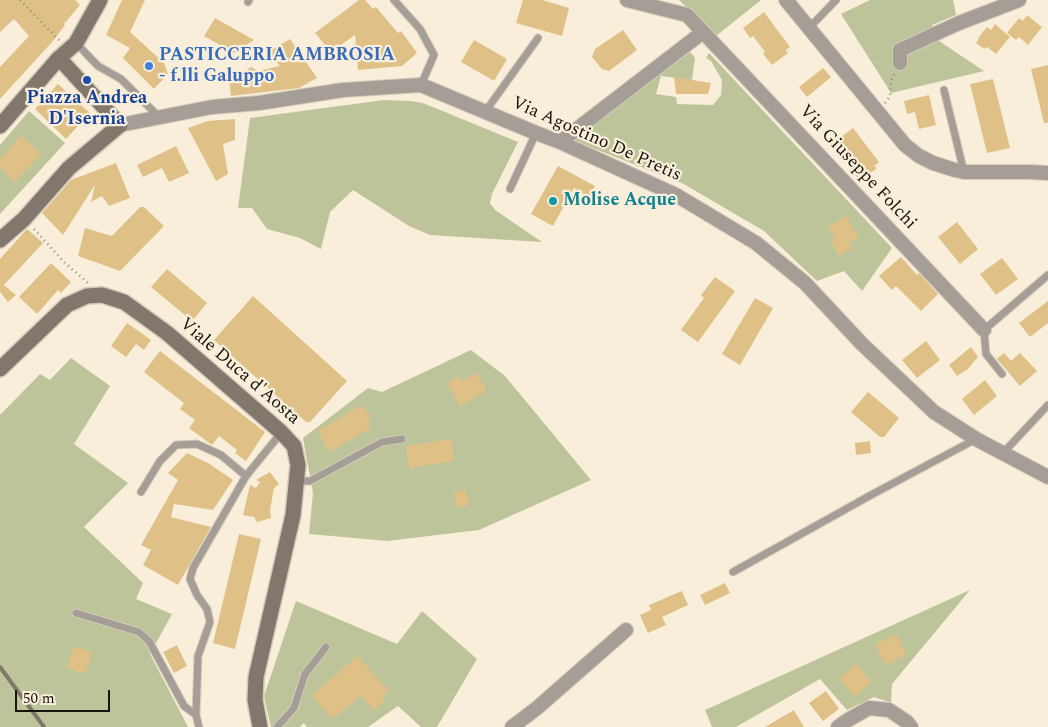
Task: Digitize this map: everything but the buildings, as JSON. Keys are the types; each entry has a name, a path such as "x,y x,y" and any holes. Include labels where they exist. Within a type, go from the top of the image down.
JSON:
{"main road":[{"path":"0,126 68,50 100,0"},
{"path":"0,240 24,219 69,168 120,125 68,50"},
{"path":"0,369 68,305 87,296 102,295"},
{"name":"Viale Duca d'Aosta","path":"102,295 124,302 167,333 281,432 294,446 298,465 293,515 256,677 255,700 260,727"}],"street":[{"path":"627,0 687,15 687,0"},
{"path":"786,0 905,145 919,156 933,163 964,172 1030,172 1048,174"},
{"path":"900,63 900,50 959,22 1019,0"},
{"name":"Via Giuseppe Folchi","path":"687,15 984,330"},
{"path":"560,142 703,32"},
{"name":"Via Agostino De Pretis","path":"120,125 212,107 259,103 343,90 420,85 536,134 560,142 676,195 756,243 805,283 862,344 934,412 976,439 1048,477"},
{"path":"512,727 537,708 626,630"},
{"path":"845,725 869,708 889,710 907,722 911,727"}],"lane":[{"path":"394,0 420,29 434,56 420,85"},
{"path":"809,28 836,0"},
{"path":"485,112 538,38"},
{"path":"68,50 120,79 160,118"},
{"path":"944,90 964,172"},
{"path":"510,189 536,134"},
{"path":"1002,374 986,354 984,330 1048,276"},
{"path":"1003,453 1048,404"},
{"path":"199,727 196,714 198,656 210,622 207,609 197,595 190,579 193,568 246,476 281,432"},
{"path":"296,482 310,481 382,442 402,439"},
{"path":"733,572 976,439"},
{"path":"141,492 160,460 176,445 197,444 221,455 246,476"},
{"path":"76,613 139,632 149,642 184,706 196,714"},
{"path":"277,727 294,708 306,674 326,646"}],"path":[{"path":"20,0 68,50"},
{"path":"878,112 890,96 891,81 900,63"},
{"path":"24,219 64,262 102,295"}],"green space":[{"path":"679,0 761,0 716,36"},
{"path":"870,0 953,0 956,15 932,25 939,41 984,71 891,93 841,14"},
{"path":"690,52 695,58 692,80 661,76 656,94 676,97 677,104 713,105 721,95 722,80 711,61 706,58 709,53 892,248 862,291 844,271 817,281 764,231 682,183 572,140"},
{"path":"384,100 423,103 518,142 492,194 490,203 495,210 542,242 430,235 409,226 353,190 330,212 321,249 300,238 267,229 252,208 238,208 250,118"},
{"path":"29,111 65,143 0,214 0,145"},
{"path":"471,350 505,376 591,480 479,530 387,541 309,534 313,493 303,438 368,388 382,392"},
{"path":"71,358 110,386 74,444 128,483 84,527 143,583 136,599 172,614 150,654 188,727 0,727 0,415 40,374 50,380"},
{"path":"970,590 892,684 891,703 874,697 847,710 820,679 736,727 712,727 705,710"},
{"path":"296,601 397,644 422,611 477,659 437,727 421,727 398,706 368,727 307,727 304,723 300,727 271,727 264,696"}],"railway":[{"path":"0,667 44,727"}],"place":[{"name":"PASTICCERIA AMBROSIA - f.lli Galuppo","path":"149,66"},
{"name":"Piazza Andrea D'Isernia","path":"87,80"},
{"name":"Molise Acque","path":"553,201"}]}
